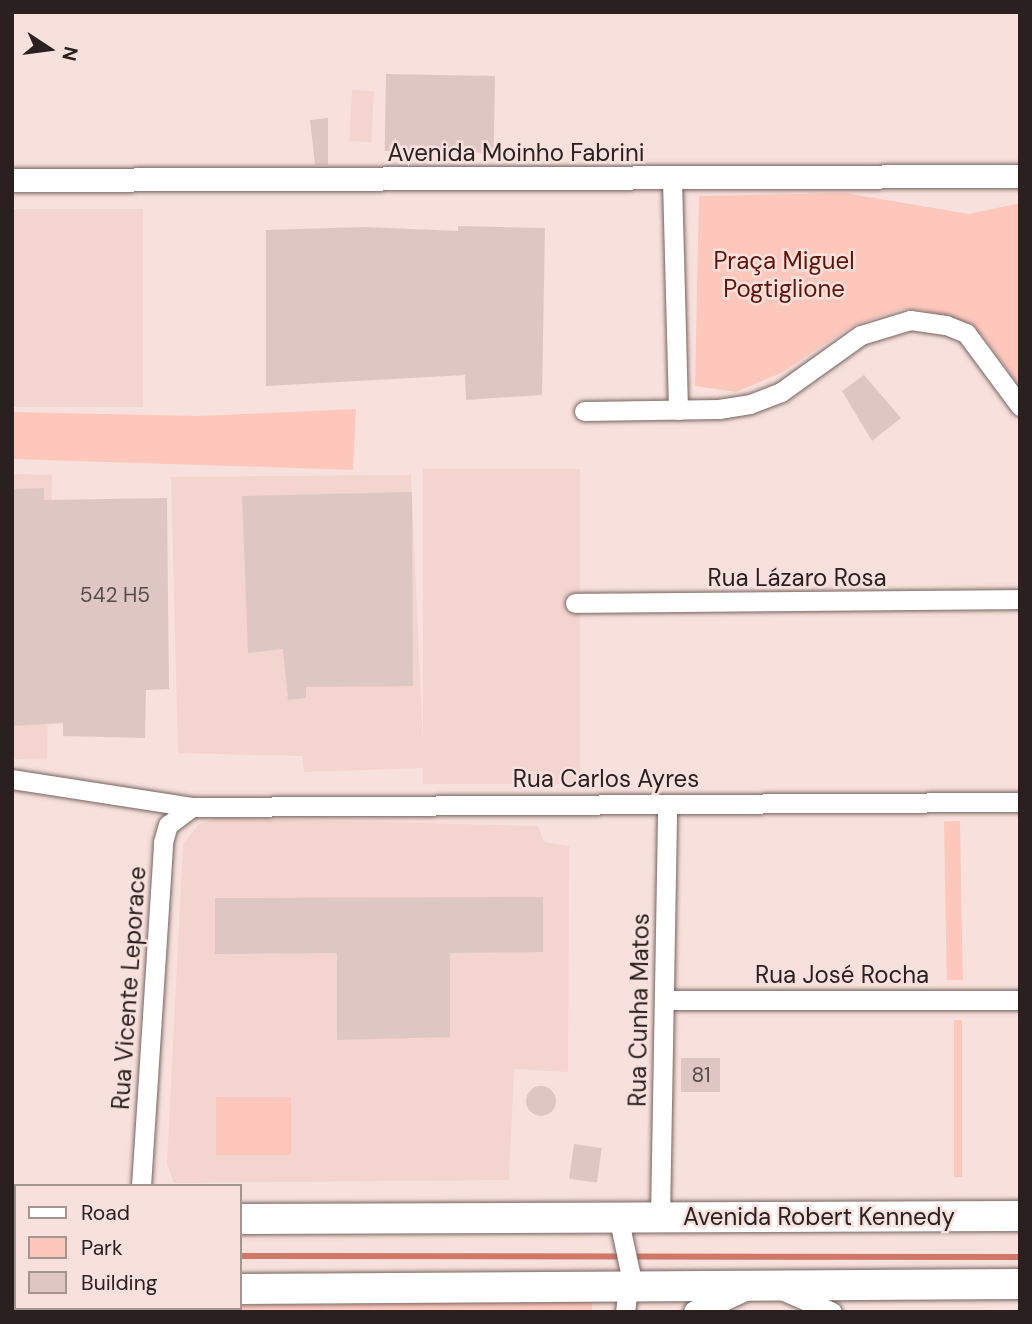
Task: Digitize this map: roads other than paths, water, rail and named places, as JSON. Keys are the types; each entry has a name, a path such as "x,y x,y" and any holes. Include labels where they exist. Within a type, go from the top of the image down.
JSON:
{"main road":[{"name":"Avenida Robert Kennedy","path":"242,1219 620,1223 660,1218 1020,1216"},
{"path":"242,1289 628,1290 1020,1284"}],"street":[{"name":"Avenida Moinho Fabrini","path":"12,180 672,180 1020,176"},
{"path":"672,180 678,410"},
{"path":"584,411 678,410 750,404 781,392 861,335 910,320 946,325 965,333 983,351 1020,406"},
{"name":"Rua Lázaro Rosa","path":"575,603 1020,599"},
{"name":"Rua Carlos Ayres","path":"12,779 192,807 1020,802"},
{"name":"Rua Cunha Matos","path":"660,1218 667,804"},
{"name":"Rua Vicente Leporace","path":"141,1184 163,842 169,825 192,807"},
{"name":"Rua José Rocha","path":"664,1000 1020,1000"},
{"path":"620,1223 628,1290"},
{"path":"695,1312 763,1286 832,1312"}],"waterway":[{"path":"242,1256 1020,1257"}],"park label":[{"name":"Praça Miguel Pogtiglione","path":"784,275"}]}
